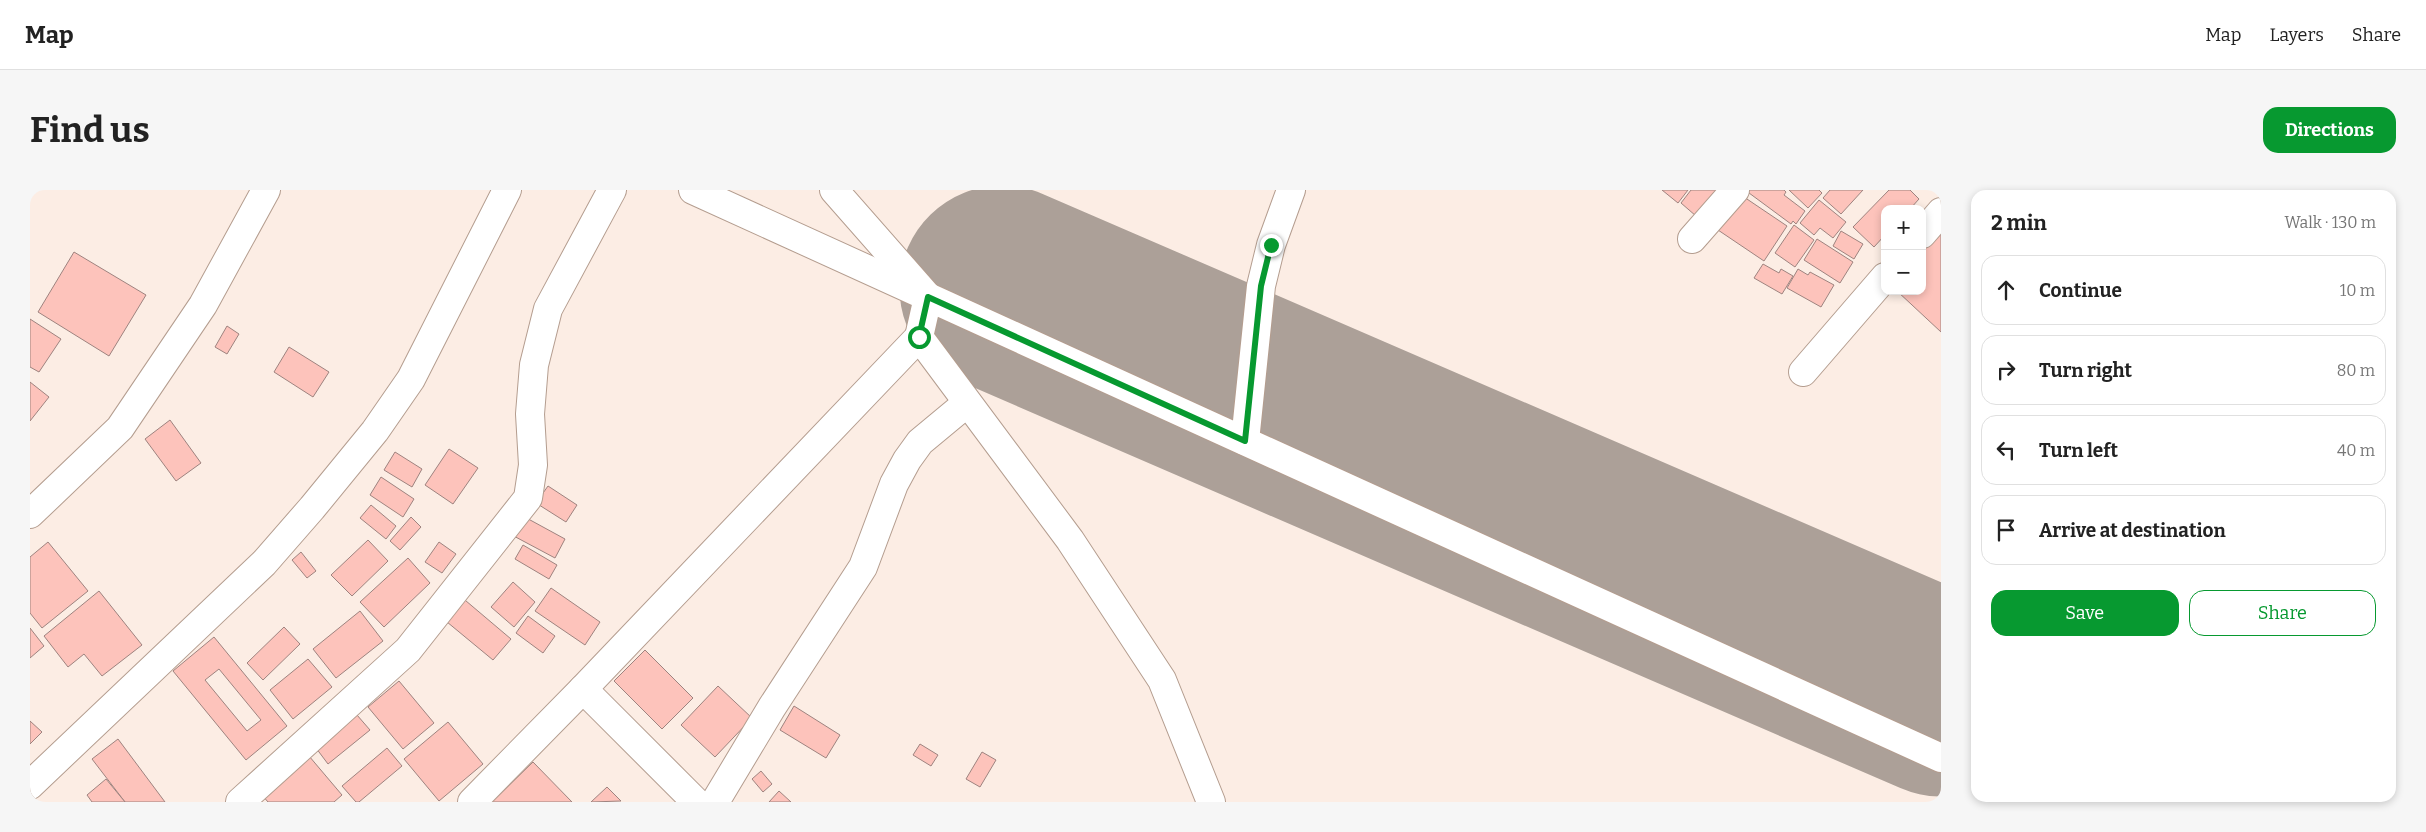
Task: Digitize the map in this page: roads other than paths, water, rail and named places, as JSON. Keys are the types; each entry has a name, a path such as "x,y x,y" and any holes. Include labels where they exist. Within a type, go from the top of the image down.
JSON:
{"street":[{"path":"30,514 120,428 203,305 266,190"},
{"path":"30,785 264,563 375,431 411,379 506,190"},
{"path":"250,799 408,650 528,498 533,465 530,414 534,365 548,308 612,190"},
{"path":"693,190 1941,758"},
{"path":"834,190 928,297"},
{"path":"1245,441 1261,286 1271,245 1291,190"},
{"path":"1692,239 1735,190"},
{"path":"1926,229 1941,212"},
{"path":"1802,372 1881,282"},
{"path":"472,802 583,689 919,337 928,297"},
{"path":"919,337 1070,540 1162,680 1211,802"},
{"path":"715,802 772,707 863,568 894,484 906,460 920,442 967,403"},
{"path":"583,689 696,802"}]}
